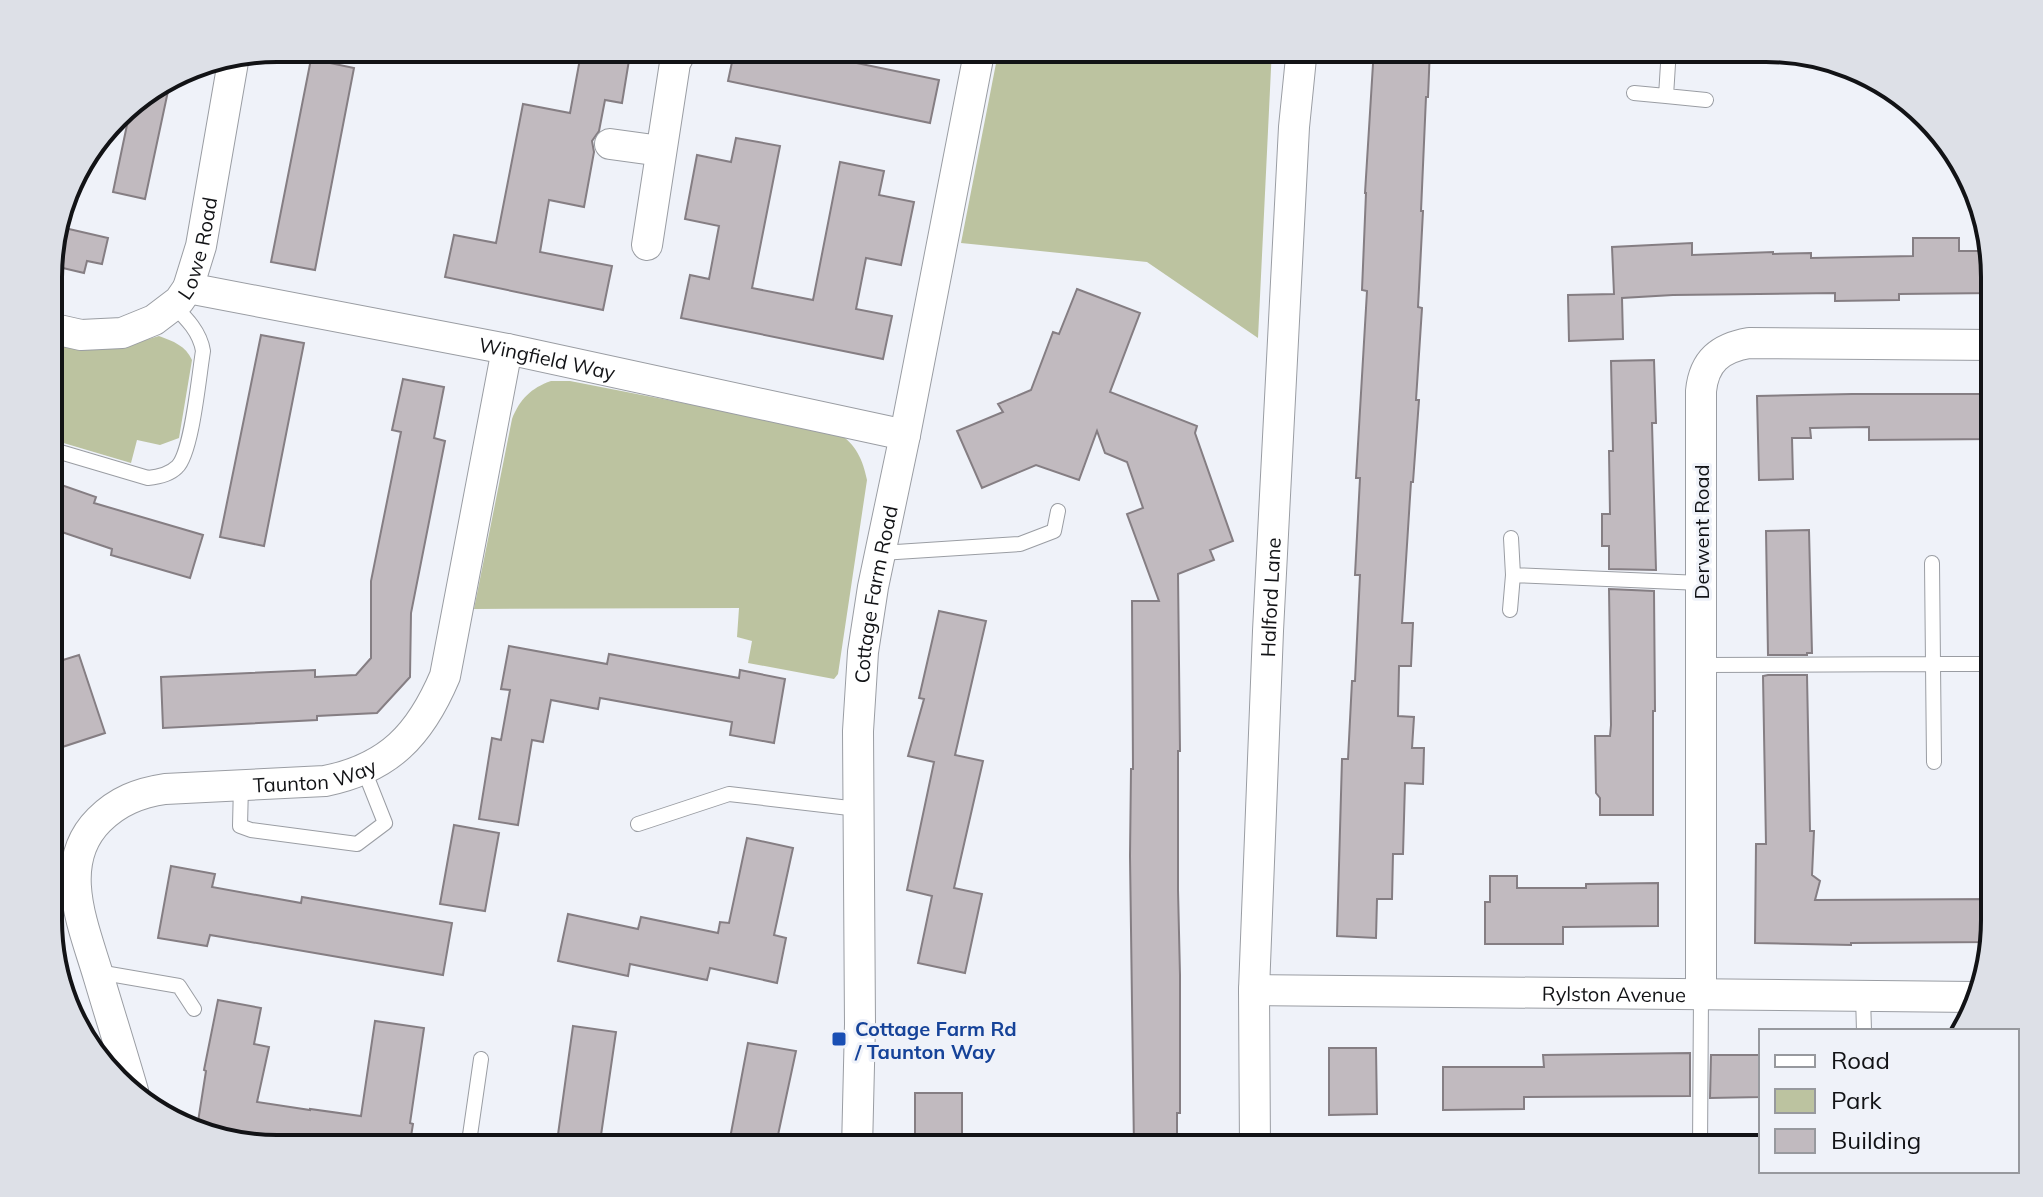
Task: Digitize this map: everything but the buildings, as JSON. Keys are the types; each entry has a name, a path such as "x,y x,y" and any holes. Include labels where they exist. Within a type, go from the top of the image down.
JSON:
{"street":[{"path":"647,245 676,62"},
{"name":"Cottage Farm Road","path":"857,1135 860,1024 858,731 863,652 977,62"},
{"name":"Halford Lane","path":"1255,1135 1254,990 1268,631 1294,127 1301,62"},
{"name":"Lowe Road","path":"62,331 81,335 122,333 154,320 181,297 201,246 232,67"},
{"path":"610,144 661,151"},
{"name":"Wingfield Way","path":"181,297 507,349 905,435"},
{"name":"Derwent Road","path":"1701,994 1701,391 1706,370 1727,348 1749,343 1981,345"},
{"name":"Taunton Way","path":"128,1075 76,895 78,854 84,839 94,825 119,803 145,792 325,781 350,776 385,757 410,736 426,716 445,676 507,349"},
{"name":"Rylston Avenue","path":"1254,990 1967,997"}],"lane":[{"path":"1666,96 1668,62"},
{"path":"1634,93 1706,100"},
{"path":"62,453 148,478 159,477 179,466 188,445 203,351 202,342 189,321 181,297"},
{"path":"881,553 1020,544 1054,531 1058,511"},
{"path":"1510,610 1513,575 1511,538"},
{"path":"1932,563 1934,762"},
{"path":"1513,575 1701,583"},
{"path":"1701,665 1981,664"},
{"path":"241,785 240,826 357,844 385,823 364,770"},
{"path":"638,824 729,794 858,809"},
{"path":"97,972 179,986 194,1009"},
{"path":"1700,1135 1701,994"},
{"path":"1863,996 1864,1029"},
{"path":"470,1135 481,1059"}],"green space":[{"path":"996,62 1271,62 1258,338 1147,262 961,243"},
{"path":"159,336 183,348 192,360 179,438 160,445 137,440 131,463 62,443 62,344 118,348"},
{"path":"551,381 570,381 838,433 850,442 861,459 867,480 838,674 834,679 748,663 752,641 737,637 739,608 474,609 512,419 527,395"}],"place":[{"name":"Cottage Farm Rd / Taunton Way","path":"839,1039"}]}
